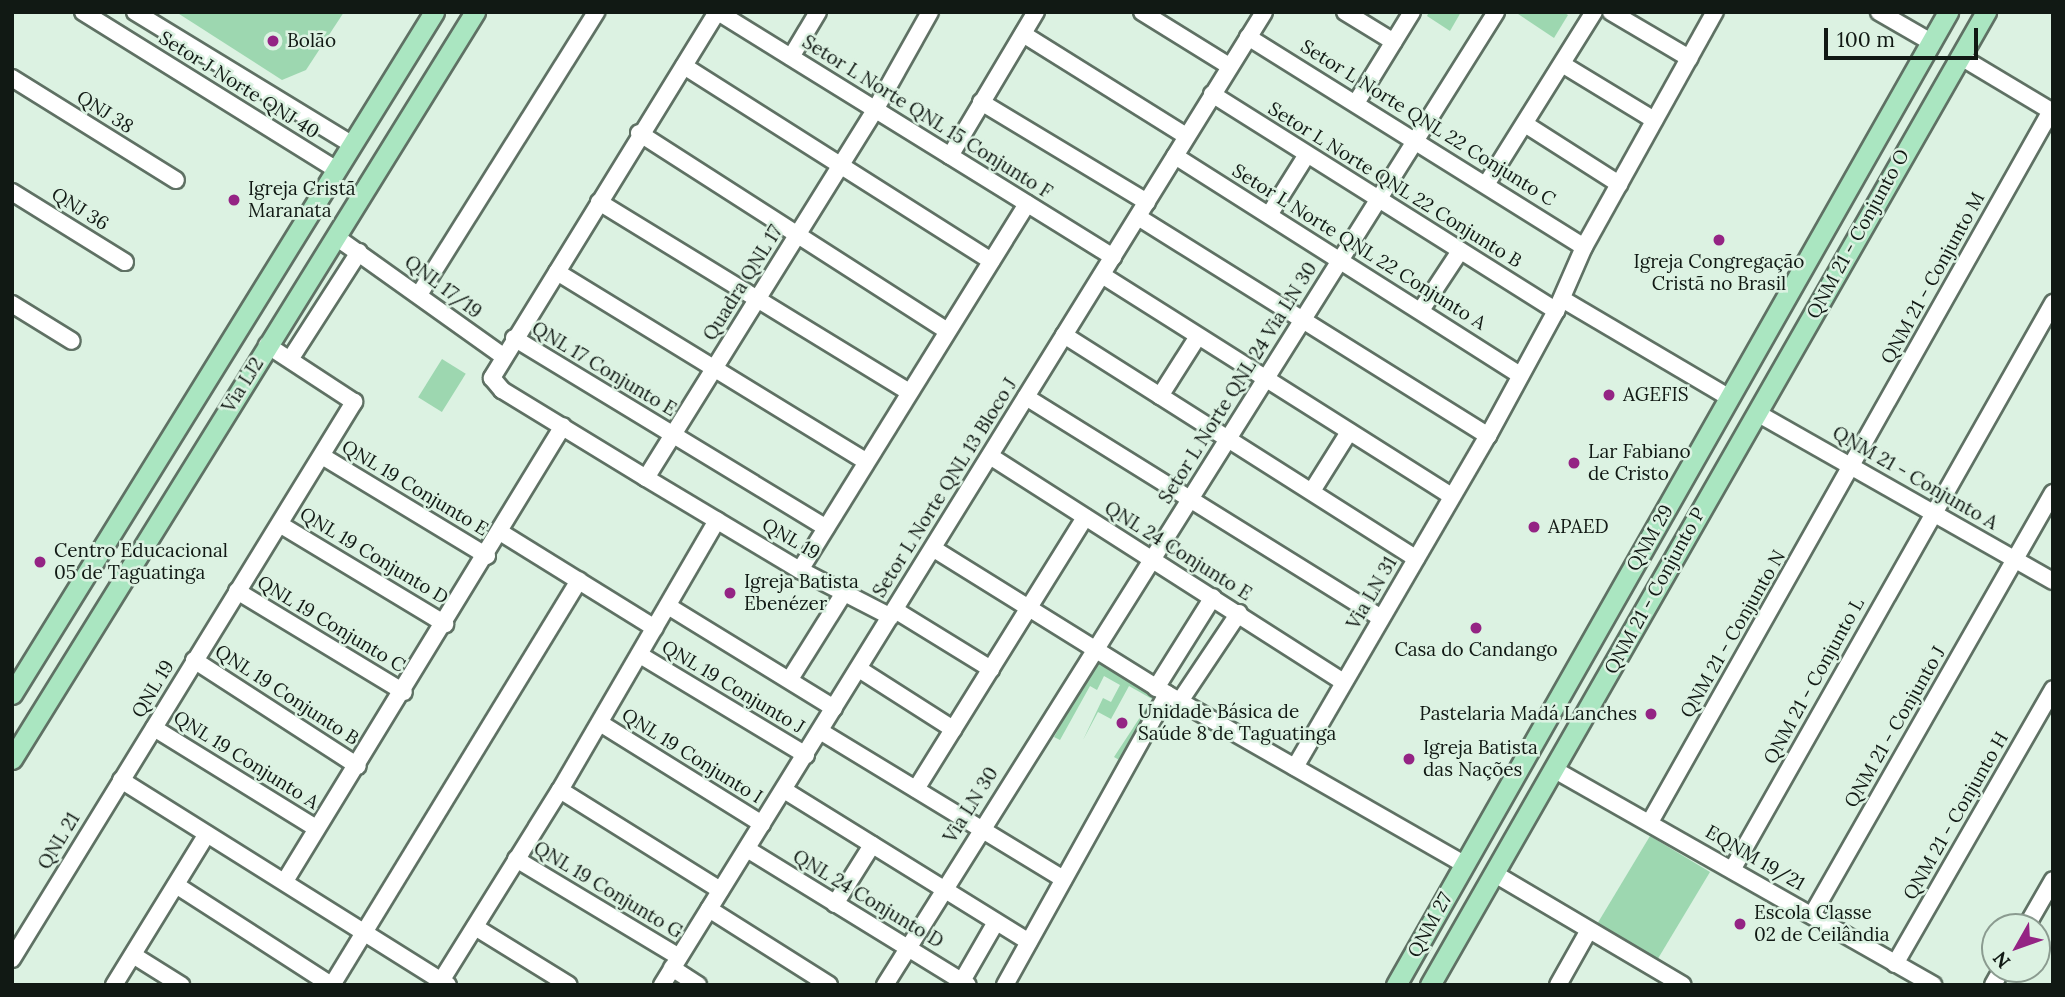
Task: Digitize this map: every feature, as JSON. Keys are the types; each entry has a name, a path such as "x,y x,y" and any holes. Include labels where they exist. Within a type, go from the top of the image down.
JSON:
{"main road":[{"name":"Via LJ2","path":"12,694 73,600 435,12"},
{"name":"Via LJ2","path":"12,759 474,12"},
{"path":"1910,142 1897,142 1891,134 1915,87 1926,50 1948,12"},
{"name":"QNM 21 - Conjunto O","path":"1758,410 1986,12"},
{"name":"QNM 29","path":"1464,864 1926,50"},
{"path":"399,70 427,89"},
{"path":"1758,410 1773,367 1804,313 1798,300 1784,302"},
{"name":"QNM 21 - Conjunto P","path":"1433,978 1555,770 1758,410"},
{"path":"1710,492 1696,495 1690,485 1720,415"},
{"path":"73,600 84,613 100,617"},
{"path":"55,624 64,623 75,630 82,648"},
{"path":"1564,751 1576,714 1601,669 1591,657 1580,660"},
{"name":"QNM 27","path":"1396,985 1464,864"},
{"path":"1433,978 1422,975 1417,963 1442,919 1450,890"}],"street":[{"name":"Setor J Norte QNJ 40","path":"83,12 337,170"},
{"path":"135,12 233,74 354,145"},
{"path":"420,293 596,12"},
{"path":"503,356 557,272 639,132 717,12"},
{"name":"Setor L Norte QNL 15 Conjunto F","path":"717,12 1113,257"},
{"path":"791,57 818,12"},
{"name":"Quadra QNL 17","path":"646,478 875,110 930,12"},
{"path":"950,156 1036,12"},
{"path":"1142,12 1229,66"},
{"name":"Setor L Norte QNL 13 Bloco J","path":"662,985 1264,12"},
{"path":"1345,12 1394,42"},
{"path":"1356,103 1412,12"},
{"name":"Setor L Norte QNL 24 Via LN 30","path":"1093,648 1342,260 1496,12"},
{"path":"1487,183 1594,12"},
{"path":"1611,12 1689,58"},
{"name":"Via LN 31","path":"1295,766 1488,436 1559,305 1584,247 1715,12"},
{"path":"1879,12 1926,50"},
{"path":"1023,34 1186,136"},
{"name":"Setor L Norte QNL 22 Conjunto C","path":"1248,37 1487,183 1584,247"},
{"path":"1961,57 2052,112"},
{"path":"1562,64 1654,120"},
{"path":"684,66 991,261"},
{"path":"217,97 221,84 233,74"},
{"name":"QNJ 38","path":"12,78 176,180"},
{"name":"Setor L Norte QNL 22 Conjunto B","path":"1212,94 1306,156 1460,251 1730,398"},
{"path":"981,102 1147,202"},
{"path":"277,133 290,125 293,110"},
{"name":"QNM 21 - Conjunto M","path":"1852,465 2052,112"},
{"path":"1525,124 1619,184"},
{"path":"639,132 799,232 947,331"},
{"name":"Setor L Norte QNL 22 Conjunto A","path":"1175,156 1520,374"},
{"path":"1269,215 1306,156"},
{"name":"QNJ 36","path":"12,192 125,262"},
{"path":"598,202 909,392"},
{"path":"800,570 1027,204"},
{"path":"1138,217 1488,436"},
{"name":"QNL 17/19","path":"336,237 420,293 503,356"},
{"path":"1421,310 1460,251"},
{"path":"291,358 359,252"},
{"path":"557,272 715,366 866,461"},
{"path":"1102,275 1197,338 1451,496"},
{"name":"QNM 21 - Conjunto L","path":"1732,870 2053,303"},
{"path":"12,304 72,341"},
{"path":"1064,335 1416,558"},
{"name":"QNL 17 Conjunto E","path":"514,338 826,528"},
{"path":"1160,396 1197,338"},
{"path":"267,345 291,358 354,402 322,456"},
{"name":"QNL 19","path":"503,356 494,371 496,384 800,570 844,593 893,613 991,669"},
{"path":"1026,397 1381,618"},
{"name":"QNM 21 - Conjunto A","path":"1758,410 1933,514 2053,581"},
{"path":"285,881 404,692 563,426"},
{"path":"1312,491 1349,432"},
{"name":"QNL 19","path":"121,780 322,456"},
{"name":"QNL 19 Conjunto E","path":"322,456 487,556"},
{"name":"QNL 24 Conjunto E","path":"990,456 1344,682"},
{"name":"QNM 21 - Conjunto N","path":"1650,822 1852,465"},
{"name":"QNM 21 - Conjunto J","path":"1812,915 2053,493"},
{"path":"916,789 1085,517"},
{"path":"121,780 444,983 475,927 600,723 717,520"},
{"name":"QNL 19 Conjunto D","path":"281,525 445,624"},
{"path":"500,532 655,628"},
{"path":"934,548 1168,695 1464,864"},
{"path":"176,886 332,985 363,930 579,580"},
{"name":"QNL 19 Conjunto C","path":"237,591 404,692"},
{"path":"790,679 844,593"},
{"path":"1005,985 1168,695 1213,597"},
{"path":"668,606 834,708"},
{"path":"1168,695 1238,613"},
{"name":"Via LN 30","path":"885,985 1093,648"},
{"name":"QNL 19 Conjunto J","path":"639,655 806,755"},
{"name":"QNL 19 Conjunto B","path":"194,660 358,766"},
{"path":"859,669 953,729"},
{"name":"QNM 21 - Conjunto H","path":"1895,964 2053,689"},
{"name":"QNL 19 Conjunto I","path":"600,723 762,824"},
{"name":"QNL 19 Conjunto A","path":"153,728 316,828"},
{"path":"820,731 1063,879"},
{"name":"EQNM 19/21","path":"1555,770 1933,985"},
{"name":"QNL 21","path":"12,959 121,780"},
{"path":"784,789 1029,942"},
{"path":"560,790 720,890"},
{"path":"114,985 207,834"},
{"path":"835,904 872,845"},
{"name":"QNL 24 Conjunto D","path":"747,849 965,983"},
{"name":"QNL 19 Conjunto G","path":"516,859 676,963 698,985"},
{"path":"1495,874 1674,983"},
{"path":"2034,913 2053,880"},
{"path":"709,909 829,985"},
{"path":"965,983 996,922"},
{"path":"475,927 569,985"},
{"path":"1558,985 1589,930"},
{"path":"133,956 181,985"}],"green space":[{"name":"Bolão","path":"176,12 344,12 306,70 282,80"},
{"path":"1429,12 1461,12 1450,31 1427,16"},
{"path":"1515,12 1563,12 1568,15 1554,38"},
{"path":"442,359 466,374 442,412 418,397"},
{"path":"1096,660 1163,697 1121,761 1114,757 1152,699 1129,686 1111,719 1098,712 1083,740 1103,698 1111,702 1120,685 1104,676 1097,690 1090,686 1060,740 1054,737"},
{"path":"1650,836 1710,872 1656,962 1596,926"}],"place":[{"name":"Bolão","path":"273,41"},
{"name":"Igreja Cristã Maranata","path":"234,200"},
{"name":"Igreja Congregação Cristã no Brasil","path":"1719,240"},
{"name":"AGEFIS","path":"1609,395"},
{"name":"Lar Fabiano de Cristo","path":"1574,463"},
{"name":"APAED","path":"1534,527"},
{"name":"Centro Educacional 05 de Taguatinga","path":"40,562"},
{"name":"Igreja Batista Ebenézer","path":"730,593"},
{"name":"Casa do Candango","path":"1476,628"},
{"name":"Pastelaria Madá Lanches","path":"1651,714"},
{"name":"Unidade Básica de Saúde 8 de Taguatinga","path":"1122,723"},
{"name":"Igreja Batista das Nações","path":"1409,759"},
{"name":"Escola Classe 02 de Ceilândia","path":"1740,924"}]}
